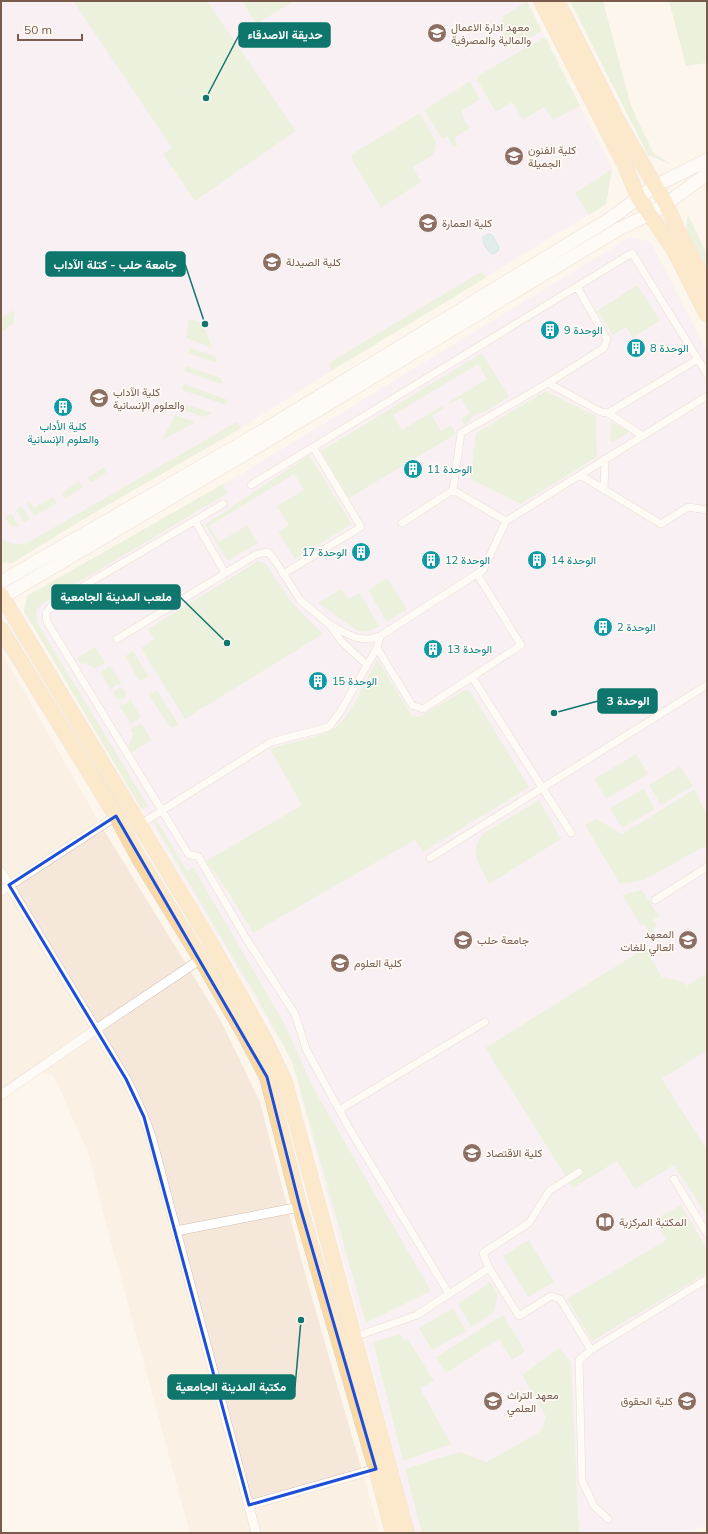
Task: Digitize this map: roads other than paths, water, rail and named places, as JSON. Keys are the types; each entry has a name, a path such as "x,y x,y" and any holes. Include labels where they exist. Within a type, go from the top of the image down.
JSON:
{"main road":[{"path":"541,1 625,165 638,197 674,250 707,315"},
{"path":"557,1 621,128 666,204 707,287"},
{"path":"1,582 254,436 611,218 655,186 707,160"},
{"path":"406,1533 285,1082 264,1038 208,938 1,597 274,437 619,229 650,214 707,174"},
{"path":"1,629 116,816 153,882 201,959 267,1077 300,1207 376,1469 393,1533"},
{"path":"153,882 167,872"}],"street":[{"path":"251,485 632,253 707,374"},
{"path":"402,523 453,490 461,433 548,383 604,348 607,339 577,287"},
{"path":"608,413 698,359"},
{"path":"548,383 601,412 608,413 643,436"},
{"path":"117,640 256,554 268,552 300,600 330,625 359,639 369,640 380,636 483,570 506,521 707,396"},
{"path":"283,574 361,527 313,447"},
{"path":"604,490 605,459"},
{"path":"580,475 662,524 688,507 707,510"},
{"path":"453,490 506,521"},
{"path":"223,504 53,604 46,613 47,622 189,855 198,856 247,940 295,1014 306,1049 339,1110 449,1294"},
{"path":"195,521 226,573"},
{"path":"377,648 412,705 423,709 521,645 477,574"},
{"path":"330,625 341,641 367,665"},
{"path":"148,820 271,742 329,727 340,712 377,648 380,636"},
{"path":"472,677 570,833"},
{"path":"430,858 707,684"},
{"path":"1,891 116,816"},
{"path":"656,900 707,867"},
{"path":"1,872 129,1085 144,1117 151,1136 256,1533"},
{"path":"1,1095 201,959"},
{"path":"339,1110 485,1022"},
{"path":"579,1172 549,1191 529,1223 483,1253 489,1268 519,1316 551,1296 560,1300 591,1350"},
{"path":"674,1179 707,1234"},
{"path":"176,1231 300,1207"},
{"path":"363,1334 417,1315 489,1268"},
{"path":"608,1519 594,1506 582,1482 580,1360 591,1350 707,1279"},
{"path":"249,1505 376,1469"}],"water":[{"path":"489,234 492,235 499,247 498,251 492,254 485,247 483,242 483,237"}],"place":[{"name":"معهد ادارة الاعمال والمالية والمصرفية","path":"437,33"},
{"name":"حديقة الاصدقاء","path":"206,98"},
{"name":"كلية الفنون الجميلة","path":"514,156"},
{"name":"كلية العمارة","path":"428,223"},
{"name":"كلية الصيدلة","path":"272,262"},
{"name":"جامعة حلب - كتلة الآداب","path":"205,324"},
{"name":"الوحدة 9","path":"550,330"},
{"name":"الوحدة 8","path":"636,348"},
{"name":"كلية الآداب والعلوم الإنسانية","path":"99,398"},
{"name":"كلية الأداب والعلوم الإنسانية","path":"63,407"},
{"name":"الوحدة 11","path":"413,469"},
{"name":"الوحدة 17","path":"361,552"},
{"name":"الوحدة 12","path":"431,560"},
{"name":"الوحدة 14","path":"537,560"},
{"name":"الوحدة 2","path":"603,627"},
{"name":"ملعب المدينة الجامعية","path":"227,643"},
{"name":"الوحدة 13","path":"433,649"},
{"name":"الوحدة 15","path":"318,681"},
{"name":"الوحدة 3","path":"554,713"},
{"name":"جامعة حلب","path":"463,940"},
{"name":"المعهد العالي للغات","path":"688,940"},
{"name":"كلية العلوم","path":"340,963"},
{"name":"كلية الاقتصاد","path":"472,1153"},
{"name":"المكتبة المركزية","path":"605,1222"},
{"name":"مكتبة المدينة الجامعية","path":"301,1320"},
{"name":"معهد التراث العلمي","path":"493,1401"},
{"name":"كلية الحقوق","path":"687,1401"}]}
